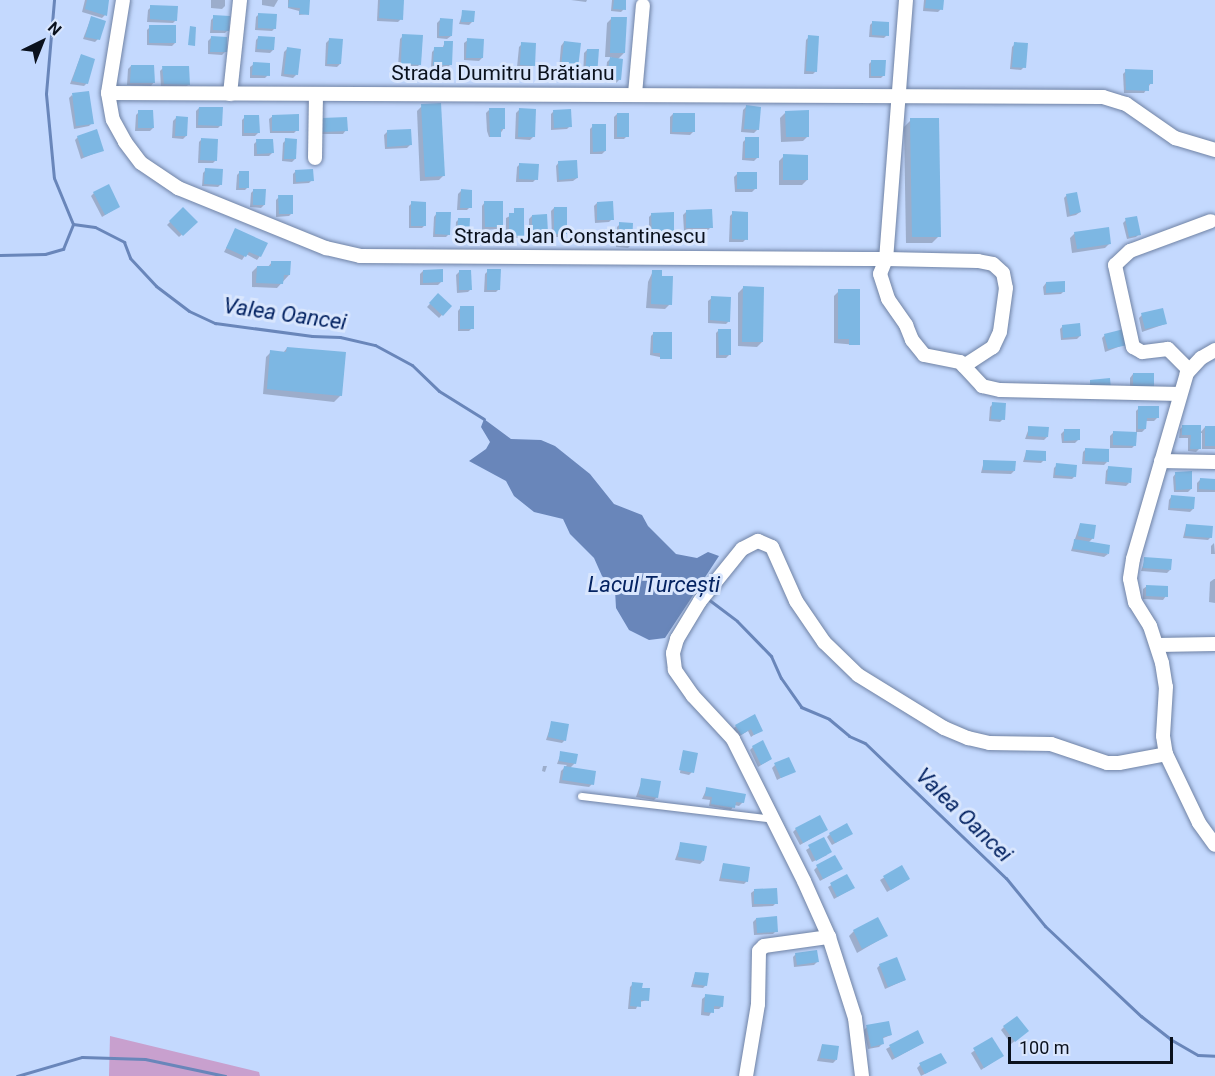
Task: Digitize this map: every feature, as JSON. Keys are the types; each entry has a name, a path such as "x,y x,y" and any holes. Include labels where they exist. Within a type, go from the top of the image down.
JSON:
{"street":[{"path":"108,93 123,0"},
{"path":"230,94 240,0"},
{"path":"906,0 886,259 880,274 882,286 906,325 912,340 924,355 960,362 982,386 1000,390 1180,394"},
{"path":"635,94 644,5"},
{"name":"Strada Dumitru Brătianu","path":"108,93 897,95 1006,99 1103,97 1126,104 1175,138 1215,150"},
{"name":"Strada Jan Constantinescu","path":"108,93 113,120 125,142 141,163 158,176 178,188 345,254 360,256 886,259 978,261 993,264 1003,273 1006,288 1000,332 993,347 964,366"},
{"path":"315,158 316,94"},
{"path":"1189,370 1168,349 1142,352 1133,347 1115,265 1130,251 1210,221"},
{"path":"1215,350 1201,358 1189,370 1180,394 1133,559 1130,579 1135,602 1158,645 1166,687 1163,736 1166,754 1198,822 1215,845"},
{"path":"1161,461 1215,462"},
{"path":"861,1076 855,1018 829,937 774,819 733,739 693,696 675,670 673,653 677,639 724,569 742,549 758,541 772,547 796,601 824,642 858,675 944,728 968,738 989,743 1051,744 1107,763 1119,763 1166,754"},
{"path":"1158,645 1215,644"},
{"path":"746,1076 758,1004 759,951 764,946 829,937"}],"lane":[{"path":"581,796 774,819"}],"shaded area":[{"path":"110,1036 259,1072 260,1076 109,1076"}],"water":[{"name":"Lacul Turcești","path":"484,419 511,439 541,440 555,446 590,474 614,504 642,515 648,526 676,554 697,558 708,552 719,556 665,638 649,640 629,630 616,608 615,590 602,576 594,558 570,534 563,519 534,512 514,496 506,481 469,461 486,449 490,442 481,427"}],"building":[{"path":"87,0 109,0 107,16 85,9"},
{"path":"289,0 310,0 309,15 299,14 300,8 288,7"},
{"path":"380,0 404,0 403,20 379,18"},
{"path":"614,0 626,0 626,10 613,9"},
{"path":"926,0 944,0 943,10 925,8"},
{"path":"150,5 178,6 177,21 150,19"},
{"path":"462,10 475,11 474,22 461,22"},
{"path":"258,13 277,14 276,29 258,28"},
{"path":"213,15 230,16 229,31 213,30"},
{"path":"91,16 106,21 100,40 85,37"},
{"path":"611,17 627,17 625,53 610,53"},
{"path":"440,18 453,19 452,36 439,36"},
{"path":"872,21 889,22 889,36 872,35"},
{"path":"149,25 176,25 176,43 149,43"},
{"path":"190,26 196,27 195,46 188,45"},
{"path":"402,34 423,35 421,65 401,64"},
{"path":"808,35 819,36 817,72 806,71"},
{"path":"211,36 227,37 227,52 210,52"},
{"path":"258,36 275,37 274,50 257,49"},
{"path":"329,38 343,39 341,64 327,64"},
{"path":"467,38 484,39 483,58 466,58"},
{"path":"444,41 453,41 452,65 433,65 434,47 444,47"},
{"path":"564,41 581,43 578,68 561,67"},
{"path":"521,42 536,43 535,66 520,65"},
{"path":"1014,42 1028,43 1026,68 1012,67"},
{"path":"287,47 301,49 298,75 284,74"},
{"path":"587,49 599,49 597,76 585,75"},
{"path":"81,54 95,59 88,84 72,81"},
{"path":"610,57 623,59 621,80 607,79"},
{"path":"871,60 886,60 885,76 871,76"},
{"path":"253,62 270,63 270,76 252,75"},
{"path":"131,65 154,65 155,83 130,83"},
{"path":"162,66 189,66 190,85 164,84"},
{"path":"1125,69 1153,70 1153,84 1149,84 1149,91 1126,90"},
{"path":"89,91 94,124 76,126 72,93"},
{"path":"441,103 445,176 425,177 421,104"},
{"path":"746,105 761,107 759,130 744,129"},
{"path":"199,107 223,107 222,126 198,125"},
{"path":"489,108 505,108 505,129 501,129 501,137 490,137"},
{"path":"519,108 536,109 535,137 518,137"},
{"path":"571,109 572,127 554,128 553,110"},
{"path":"138,110 153,110 154,128 138,128"},
{"path":"809,110 809,137 786,137 785,111"},
{"path":"617,113 629,113 629,137 617,137"},
{"path":"673,113 695,113 695,132 672,132"},
{"path":"299,114 299,131 272,131 272,115"},
{"path":"244,115 259,115 260,133 244,133"},
{"path":"176,116 188,117 187,136 175,136"},
{"path":"347,117 348,131 322,132 322,118"},
{"path":"910,118 939,118 941,237 912,237"},
{"path":"592,124 606,124 606,151 593,152"},
{"path":"97,129 104,151 84,157 77,136"},
{"path":"411,129 412,145 387,147 387,130"},
{"path":"745,137 759,137 759,158 745,158"},
{"path":"201,138 218,139 217,161 200,160"},
{"path":"285,138 297,139 296,159 284,159"},
{"path":"256,139 273,139 274,153 257,154"},
{"path":"783,154 808,155 808,180 783,180"},
{"path":"577,160 578,178 559,180 558,161"},
{"path":"519,163 539,164 538,180 519,179"},
{"path":"205,168 223,169 222,185 204,184"},
{"path":"313,169 314,181 296,182 295,170"},
{"path":"239,171 249,171 249,188 239,188"},
{"path":"737,172 757,172 757,189 737,189"},
{"path":"109,184 120,207 105,215 93,192"},
{"path":"253,189 266,189 265,205 253,205"},
{"path":"461,189 472,190 472,208 460,208"},
{"path":"1077,192 1081,212 1070,215 1066,194"},
{"path":"278,195 293,195 293,214 279,214"},
{"path":"411,201 426,202 426,226 411,226"},
{"path":"484,201 503,201 503,227 485,227"},
{"path":"613,201 614,220 597,220 597,202"},
{"path":"183,207 198,222 183,236 169,221"},
{"path":"554,207 567,207 567,234 554,234"},
{"path":"514,208 524,208 524,236 509,236 509,213 514,213"},
{"path":"712,209 713,228 686,228 686,210"},
{"path":"732,211 748,212 748,240 732,239"},
{"path":"436,212 451,212 450,235 435,234"},
{"path":"674,212 674,233 652,233 651,213"},
{"path":"547,214 548,233 532,233 532,215"},
{"path":"1137,216 1141,235 1129,237 1125,218"},
{"path":"458,218 470,218 469,240 457,240"},
{"path":"619,222 633,223 632,245 619,245"},
{"path":"1109,227 1111,244 1077,249 1074,232"},
{"path":"235,228 268,243 261,257 249,252 246,257 226,248"},
{"path":"271,261 291,261 290,275 284,275 283,284 256,283 257,266 271,266"},
{"path":"443,269 443,282 423,283 423,270"},
{"path":"487,269 501,269 500,290 487,290"},
{"path":"459,270 471,270 472,290 459,290"},
{"path":"652,270 662,270 662,276 673,276 672,305 651,304"},
{"path":"1065,281 1065,292 1046,293 1046,282"},
{"path":"743,286 764,287 763,342 742,342"},
{"path":"838,289 860,289 860,345 849,345 849,339 838,339"},
{"path":"438,293 452,306 443,316 429,303"},
{"path":"711,296 731,297 730,322 710,320"},
{"path":"460,306 474,306 474,329 460,329"},
{"path":"1163,308 1167,324 1145,329 1141,313"},
{"path":"1080,323 1081,336 1063,338 1062,325"},
{"path":"718,329 731,329 731,355 719,355"},
{"path":"1124,329 1128,345 1108,349 1104,334"},
{"path":"653,332 672,332 672,359 660,359 660,353 653,353"},
{"path":"287,347 346,352 342,396 267,389 270,350 286,352"},
{"path":"1133,373 1154,373 1154,388 1133,388"},
{"path":"1110,378 1111,389 1090,390 1090,380"},
{"path":"992,402 1006,403 1005,420 991,419"},
{"path":"1138,406 1159,406 1159,418 1147,418 1146,429 1138,429"},
{"path":"1182,425 1201,425 1201,449 1190,449 1191,435 1182,435"},
{"path":"1028,426 1049,427 1048,437 1028,436"},
{"path":"1205,426 1215,426 1215,446 1205,446"},
{"path":"1064,429 1080,429 1080,440 1064,441"},
{"path":"1113,431 1137,432 1136,446 1113,445"},
{"path":"1085,448 1109,449 1109,462 1085,461"},
{"path":"1026,450 1046,451 1046,461 1025,460"},
{"path":"983,460 1016,461 1015,471 983,470"},
{"path":"1056,463 1077,465 1076,477 1055,475"},
{"path":"1108,466 1132,468 1131,483 1107,481"},
{"path":"1192,471 1192,489 1176,490 1175,472"},
{"path":"1200,478 1215,479 1215,490 1199,489"},
{"path":"1171,495 1195,497 1194,509 1170,508"},
{"path":"1080,523 1096,525 1094,539 1078,536"},
{"path":"1186,524 1213,526 1212,538 1185,536"},
{"path":"1074,539 1110,545 1109,554 1073,549"},
{"path":"1144,557 1172,559 1171,570 1143,568"},
{"path":"1146,585 1168,586 1168,597 1146,596"},
{"path":"755,714 763,731 754,735 751,729 741,735 735,725"},
{"path":"551,721 569,724 566,741 548,737"},
{"path":"763,740 772,759 761,765 752,746"},
{"path":"683,750 698,753 694,773 679,770"},
{"path":"560,751 578,754 576,764 559,761"},
{"path":"789,757 796,772 781,778 774,763"},
{"path":"564,766 596,771 594,785 562,780"},
{"path":"641,778 661,781 658,798 639,794"},
{"path":"706,787 746,794 744,803 736,802 735,808 711,804 712,797 705,796"},
{"path":"820,815 828,830 803,843 795,828"},
{"path":"847,823 853,834 835,843 829,833"},
{"path":"824,837 832,852 816,861 808,845"},
{"path":"680,842 707,846 704,861 678,857"},
{"path":"835,855 843,869 823,879 816,865"},
{"path":"723,863 750,867 748,882 721,878"},
{"path":"902,865 910,879 891,890 883,876"},
{"path":"847,874 855,888 837,897 830,883"},
{"path":"777,888 778,904 754,904 754,889"},
{"path":"777,916 778,932 757,933 756,918"},
{"path":"878,917 888,936 862,949 853,930"},
{"path":"817,950 819,962 797,965 795,953"},
{"path":"897,957 906,980 888,987 879,964"},
{"path":"695,972 709,973 707,986 693,984"},
{"path":"632,982 643,983 642,988 650,988 649,1001 641,1000 641,1007 630,1006"},
{"path":"705,994 724,996 723,1007 714,1006 714,1013 704,1012"},
{"path":"1017,1016 1029,1031 1015,1042 1003,1026"},
{"path":"889,1021 892,1035 883,1037 884,1044 871,1047 866,1025"},
{"path":"918,1030 924,1043 895,1058 889,1045"},
{"path":"992,1037 1004,1056 984,1068 973,1048"},
{"path":"822,1044 839,1046 837,1060 820,1058"},
{"path":"941,1053 947,1063 925,1074 919,1063"}],"waterway":[{"name":"Valea Oancei","path":"54,0 46,94 54,178 73,224 95,227 124,242 130,258 156,286 189,311 215,323 312,336 340,337 375,345 412,365 439,391 484,419"},
{"path":"0,255 45,254 63,249 73,224"},
{"name":"Valea Oancei","path":"708,599 737,621 771,656 781,678 801,707 829,719 849,736 865,743 1006,878 1045,926 1141,1016 1170,1039 1198,1055 1215,1056"},
{"path":"17,1076 82,1057 145,1059 225,1076"}]}
